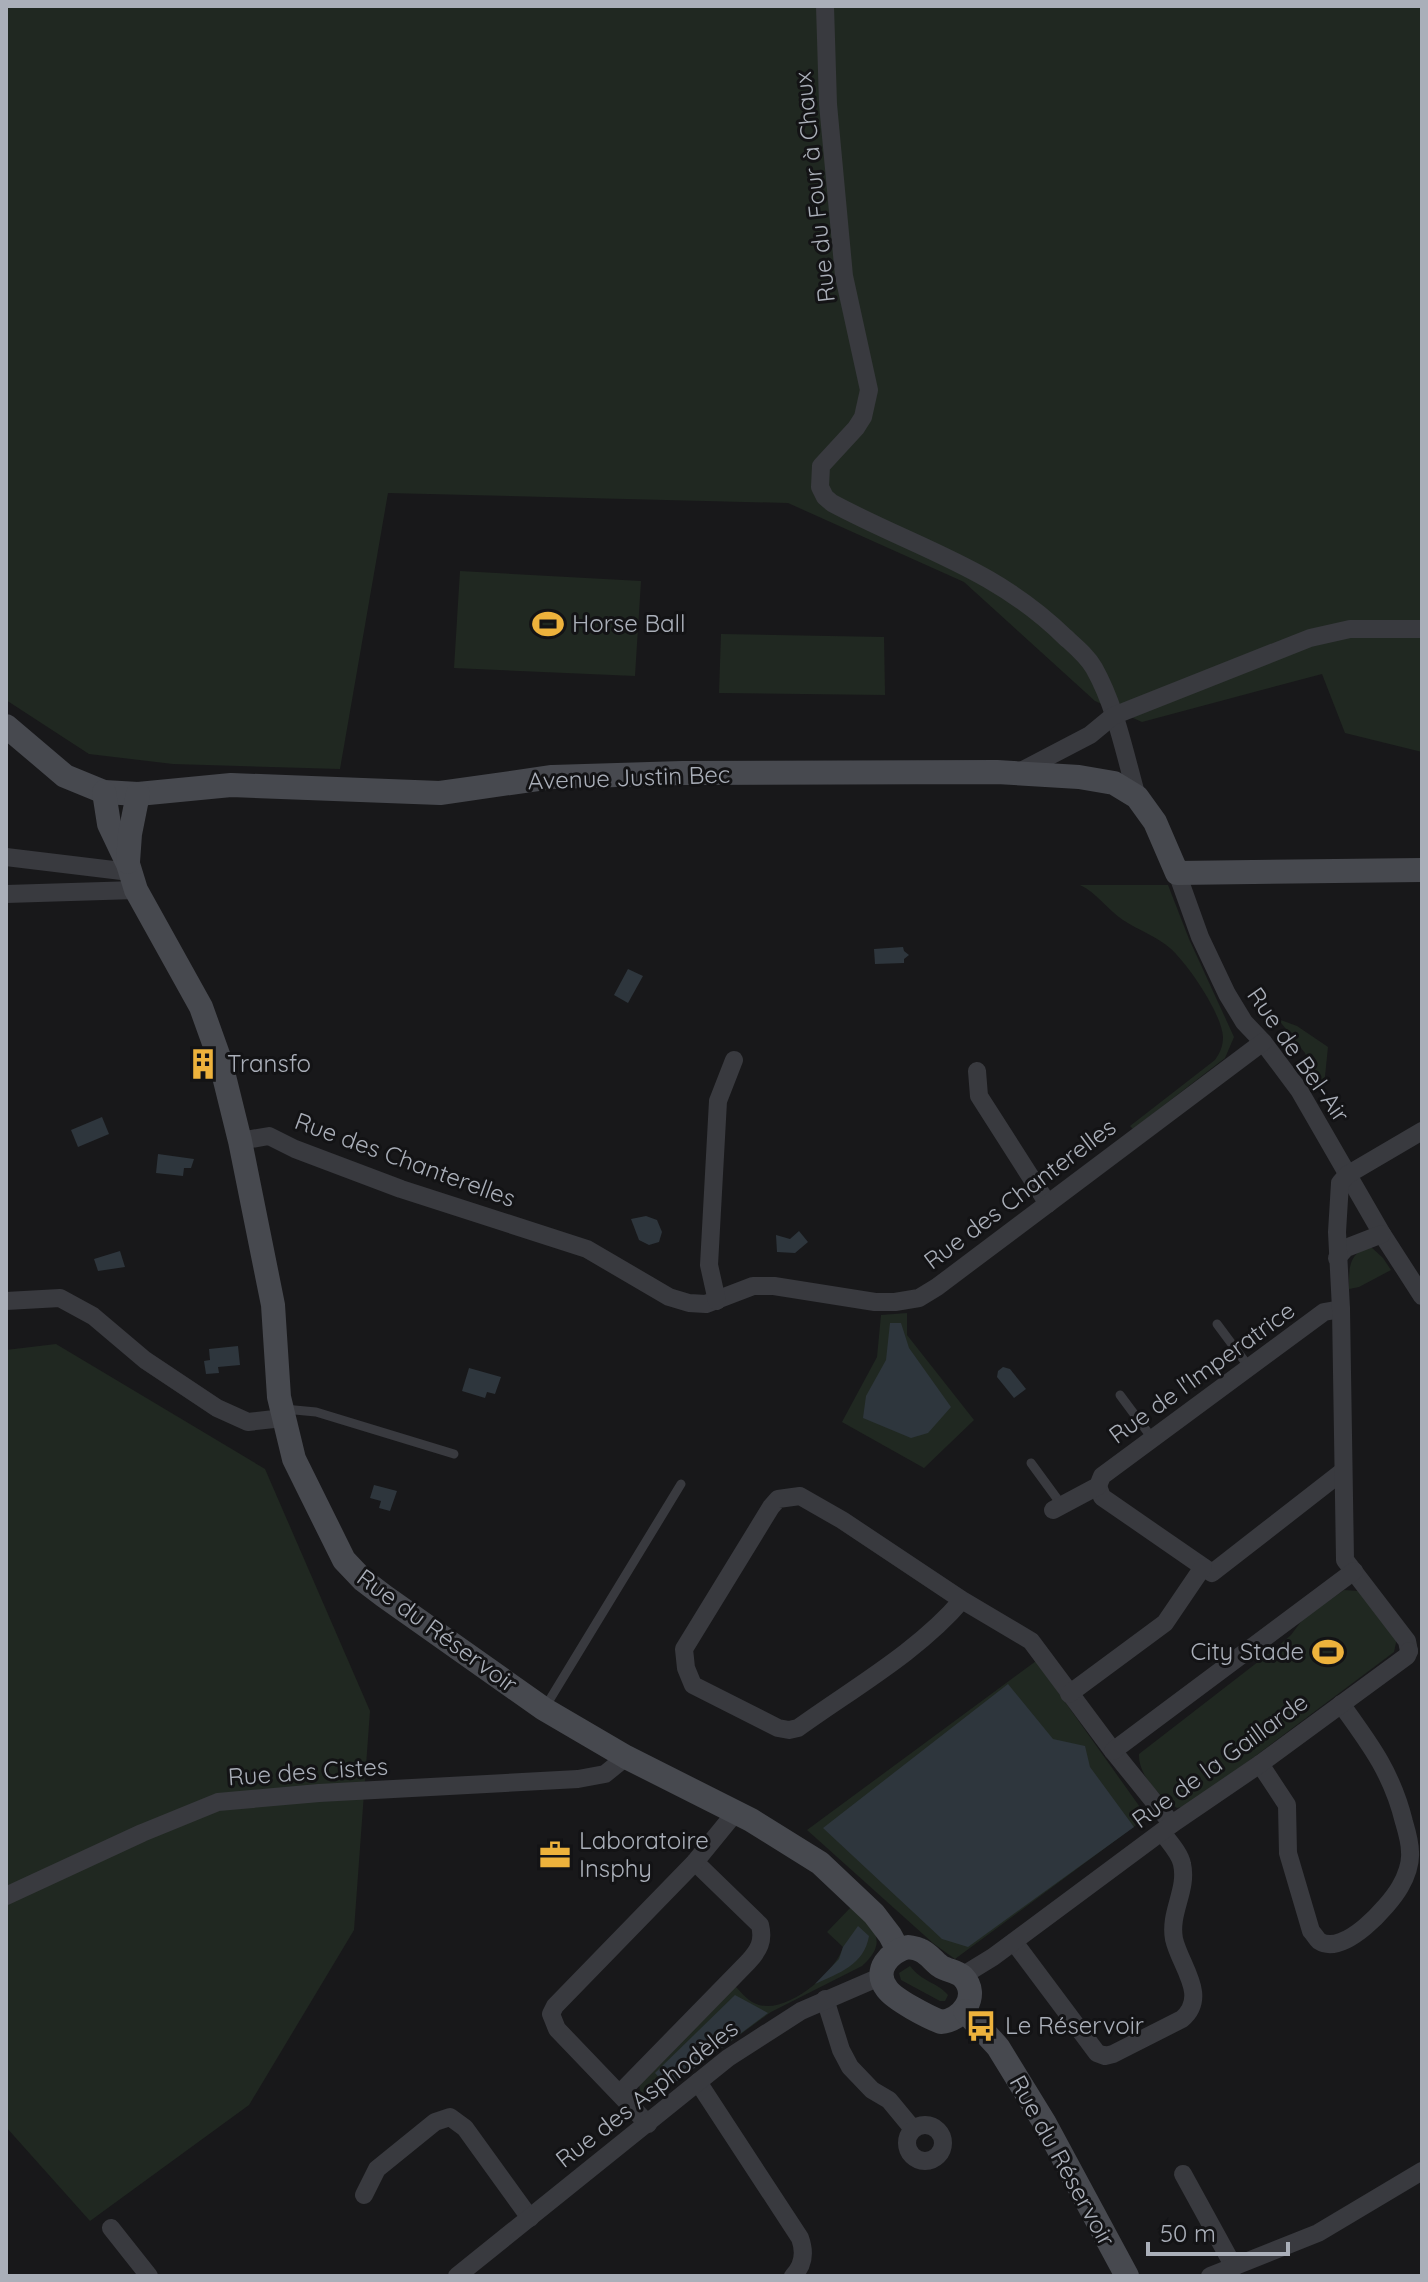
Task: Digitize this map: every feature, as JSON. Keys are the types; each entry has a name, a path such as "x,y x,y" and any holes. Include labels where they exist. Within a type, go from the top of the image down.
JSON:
{"street":[{"name":"Rue du Four à Chaux","path":"825,6 828,104 844,276 869,390 863,417 821,466 820,487 832,503 983,574 1027,602 1092,665 1113,716 1137,797"},
{"path":"1019,772 1090,735 1113,716 1310,638 1350,629 1422,629"},
{"name":"Avenue Justin Bec","path":"6,726 65,776 104,792 138,794 231,785 440,793 552,777 682,773 1019,772 1114,783 1137,797"},
{"name":"Rue du Réservoir","path":"104,792 109,824 131,875 211,1030 240,1141 273,1305 282,1414 294,1459 344,1560 384,1596 544,1709 820,1863 874,1914 898,1950"},
{"path":"131,875 130,834 138,794"},
{"path":"1137,797 1155,822 1177,873 1422,870"},
{"path":"6,857 131,875"},
{"name":"Rue de Bel-Air","path":"1177,873 1200,937 1227,994 1244,1022 1299,1090 1382,1234 1422,1296"},
{"path":"6,894 131,875"},
{"name":"Rue des Chanterelles","path":"240,1141 269,1136 401,1189 587,1249 669,1297 706,1304 753,1286 774,1286 875,1302 895,1302 919,1298 937,1287 1263,1042"},
{"path":"717,1301 709,1265 718,1101 734,1060"},
{"path":"977,1071 979,1096 1048,1204"},
{"path":"1347,1175 1422,1131"},
{"name":"Rue de la Gaillarde","path":"962,1976 972,1972 1167,1828 1416,1652 1345,1560 1341,1309 1337,1258 1340,1183 1347,1175"},
{"path":"1337,1258 1356,1243 1382,1234"},
{"path":"6,1301 60,1298 93,1316 145,1360 217,1408 248,1422 282,1414"},
{"name":"Rue de l'Imperatrice","path":"1057,1507 1098,1486 1102,1476 1324,1312 1341,1309"},
{"path":"1098,1486 1102,1497 1212,1573 1343,1471"},
{"path":"962,1600 948,1616 872,1676 798,1728 778,1728 693,1685 686,1668 684,1649 778,1499 800,1496 1031,1641 1167,1828 1182,1861 1182,1888 1173,1915 1173,1928 1195,2001 1191,2011 1182,2019 1105,2056 1097,2053 1014,1942"},
{"path":"1069,1694 1165,1623 1203,1567"},
{"path":"1113,1751 1354,1571"},
{"path":"1260,1764 1287,1805 1291,1867 1311,1931 1320,1941 1332,1944 1346,1940 1360,1932 1402,1885 1411,1851 1396,1790 1387,1771 1341,1704"},
{"name":"Rue des Cistes","path":"6,1896 142,1833 218,1802 319,1793 578,1779 605,1774 626,1757"},
{"path":"648,2124 557,2029 551,2014 555,2006 695,1862 735,1813"},
{"path":"620,2093 748,1962 758,1950 763,1936 760,1925 695,1862"},
{"path":"908,1947 919,1948 939,1965 962,1976 968,1985 969,1995 965,2011 950,2022 941,2022 892,1994 882,1976 885,1962 898,1950 908,1947"},
{"name":"Rue des Asphodèles","path":"457,2276 758,2037 825,1999 882,1976"},
{"path":"825,1999 841,2050 850,2067 872,2090 889,2100 913,2129"},
{"name":"Rue du Réservoir","path":"965,2011 998,2047 1044,2122 1127,2276"},
{"path":"698,2082 800,2238 802,2265 793,2276"},
{"path":"364,2195 377,2169 435,2122 450,2117 465,2128 530,2218"},
{"path":"1210,2276 1318,2233 1422,2171"},
{"path":"1183,2174 1234,2267"},
{"path":"111,2228 149,2276"}],"lane":[{"path":"1217,1324 1249,1367"},
{"path":"1120,1395 1152,1438"},
{"path":"282,1414 316,1412 454,1454"},
{"path":"1031,1463 1057,1507"},
{"path":"544,1709 681,1484"}],"shaded area":[{"path":"6,6 1422,6 1422,752 1345,733 1322,674 1142,722 1095,701 964,582 788,503 388,493 340,769 173,764 89,754 6,700"},
{"name":"Horse Ball","path":"460,571 641,581 635,676 454,668"},
{"path":"721,634 884,637 885,695 719,693"},
{"path":"1080,885 1168,885 1234,1037 1225,1058 1133,1129 1130,1126 1215,1060 1222,1043 1221,1027 1203,990 1170,948 1123,920"},
{"path":"903,947 909,955 904,963 875,964 874,949"},
{"path":"628,969 643,976 628,1003 614,995"},
{"path":"1278,1019 1297,1026 1328,1047 1323,1096 1305,1053"},
{"path":"102,1117 109,1134 78,1147 71,1130"},
{"path":"158,1154 194,1159 191,1168 184,1168 183,1176 156,1173"},
{"path":"646,1216 657,1220 662,1232 659,1242 649,1245 639,1240 631,1219"},
{"path":"799,1231 808,1242 795,1253 777,1252 776,1235 790,1239"},
{"path":"1371,1247 1391,1270 1349,1289 1351,1262 1363,1249"},
{"path":"120,1251 125,1267 98,1271 94,1259"},
{"path":"907,1313 907,1335 974,1420 924,1468 842,1422 877,1357 881,1315"},
{"path":"890,1323 901,1323 909,1348 951,1407 928,1433 911,1438 863,1418 866,1396 886,1360"},
{"path":"56,1344 265,1469 370,1711 354,1930 249,2105 90,2221 6,2127 6,1350"},
{"path":"238,1346 240,1365 218,1367 219,1373 206,1374 204,1361 210,1360 209,1349"},
{"path":"1003,1367 1010,1369 1026,1389 1014,1398 997,1377"},
{"path":"469,1368 501,1377 495,1394 487,1392 485,1398 462,1391"},
{"path":"374,1485 397,1491 390,1511 379,1508 381,1501 370,1498"},
{"path":"1344,1590 1358,1591 1397,1638 1394,1652 1190,1805 1177,1808 1164,1798 1142,1770 1139,1754 1276,1648 1303,1619"},
{"path":"1036,1661 1147,1817 955,1959 934,1944 807,1830"},
{"path":"1008,1684 1053,1739 1085,1746 1090,1767 1134,1827 968,1947 942,1939 823,1828"},
{"path":"852,1906 872,1928 877,1942 862,1966 771,2012 667,2088 661,2082 649,2091 654,2099 649,2102 641,2096 639,2084 735,1986 751,2002 766,2006 793,1999 819,1981 843,1947 827,1932"},
{"path":"858,1926 869,1936 862,1954 849,1967 815,1984 839,1959 843,1947"},
{"path":"910,1966 948,1995 945,2001 901,1980 899,1973"},
{"path":"735,1995 768,2013 668,2088 655,2073"}],"place":[{"name":"Horse Ball","path":"548,624"},
{"name":"Transfo","path":"203,1064"},
{"name":"City Stade","path":"1328,1652"},
{"name":"Laboratoire Insphy","path":"555,1855"},
{"name":"Le Réservoir","path":"981,2026"}]}
